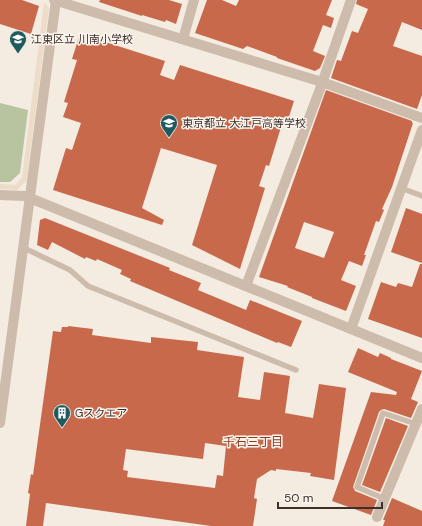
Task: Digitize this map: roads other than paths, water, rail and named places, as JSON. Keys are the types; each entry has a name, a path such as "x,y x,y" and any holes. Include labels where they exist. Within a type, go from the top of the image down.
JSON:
{"street":[{"path":"0,423 24,248 55,0 322,82 422,118"},
{"path":"183,39 194,0"},
{"path":"246,286 351,0"},
{"path":"351,329 422,130"},
{"path":"0,195 25,196 422,358"},
{"path":"377,517 422,409"}],"lane":[{"path":"401,188 422,196"},
{"path":"24,248 70,270 88,286 296,370"},
{"path":"385,499 357,487 383,413 416,424"}],"place":[{"name":"江東区立 川南小学校","path":"18,54"},
{"name":"東京都立 大江戸高等学校","path":"169,138"},
{"name":"Gスクエア","path":"62,428"}],"district":[{"name":"千石三丁目","path":"253,442"}]}
